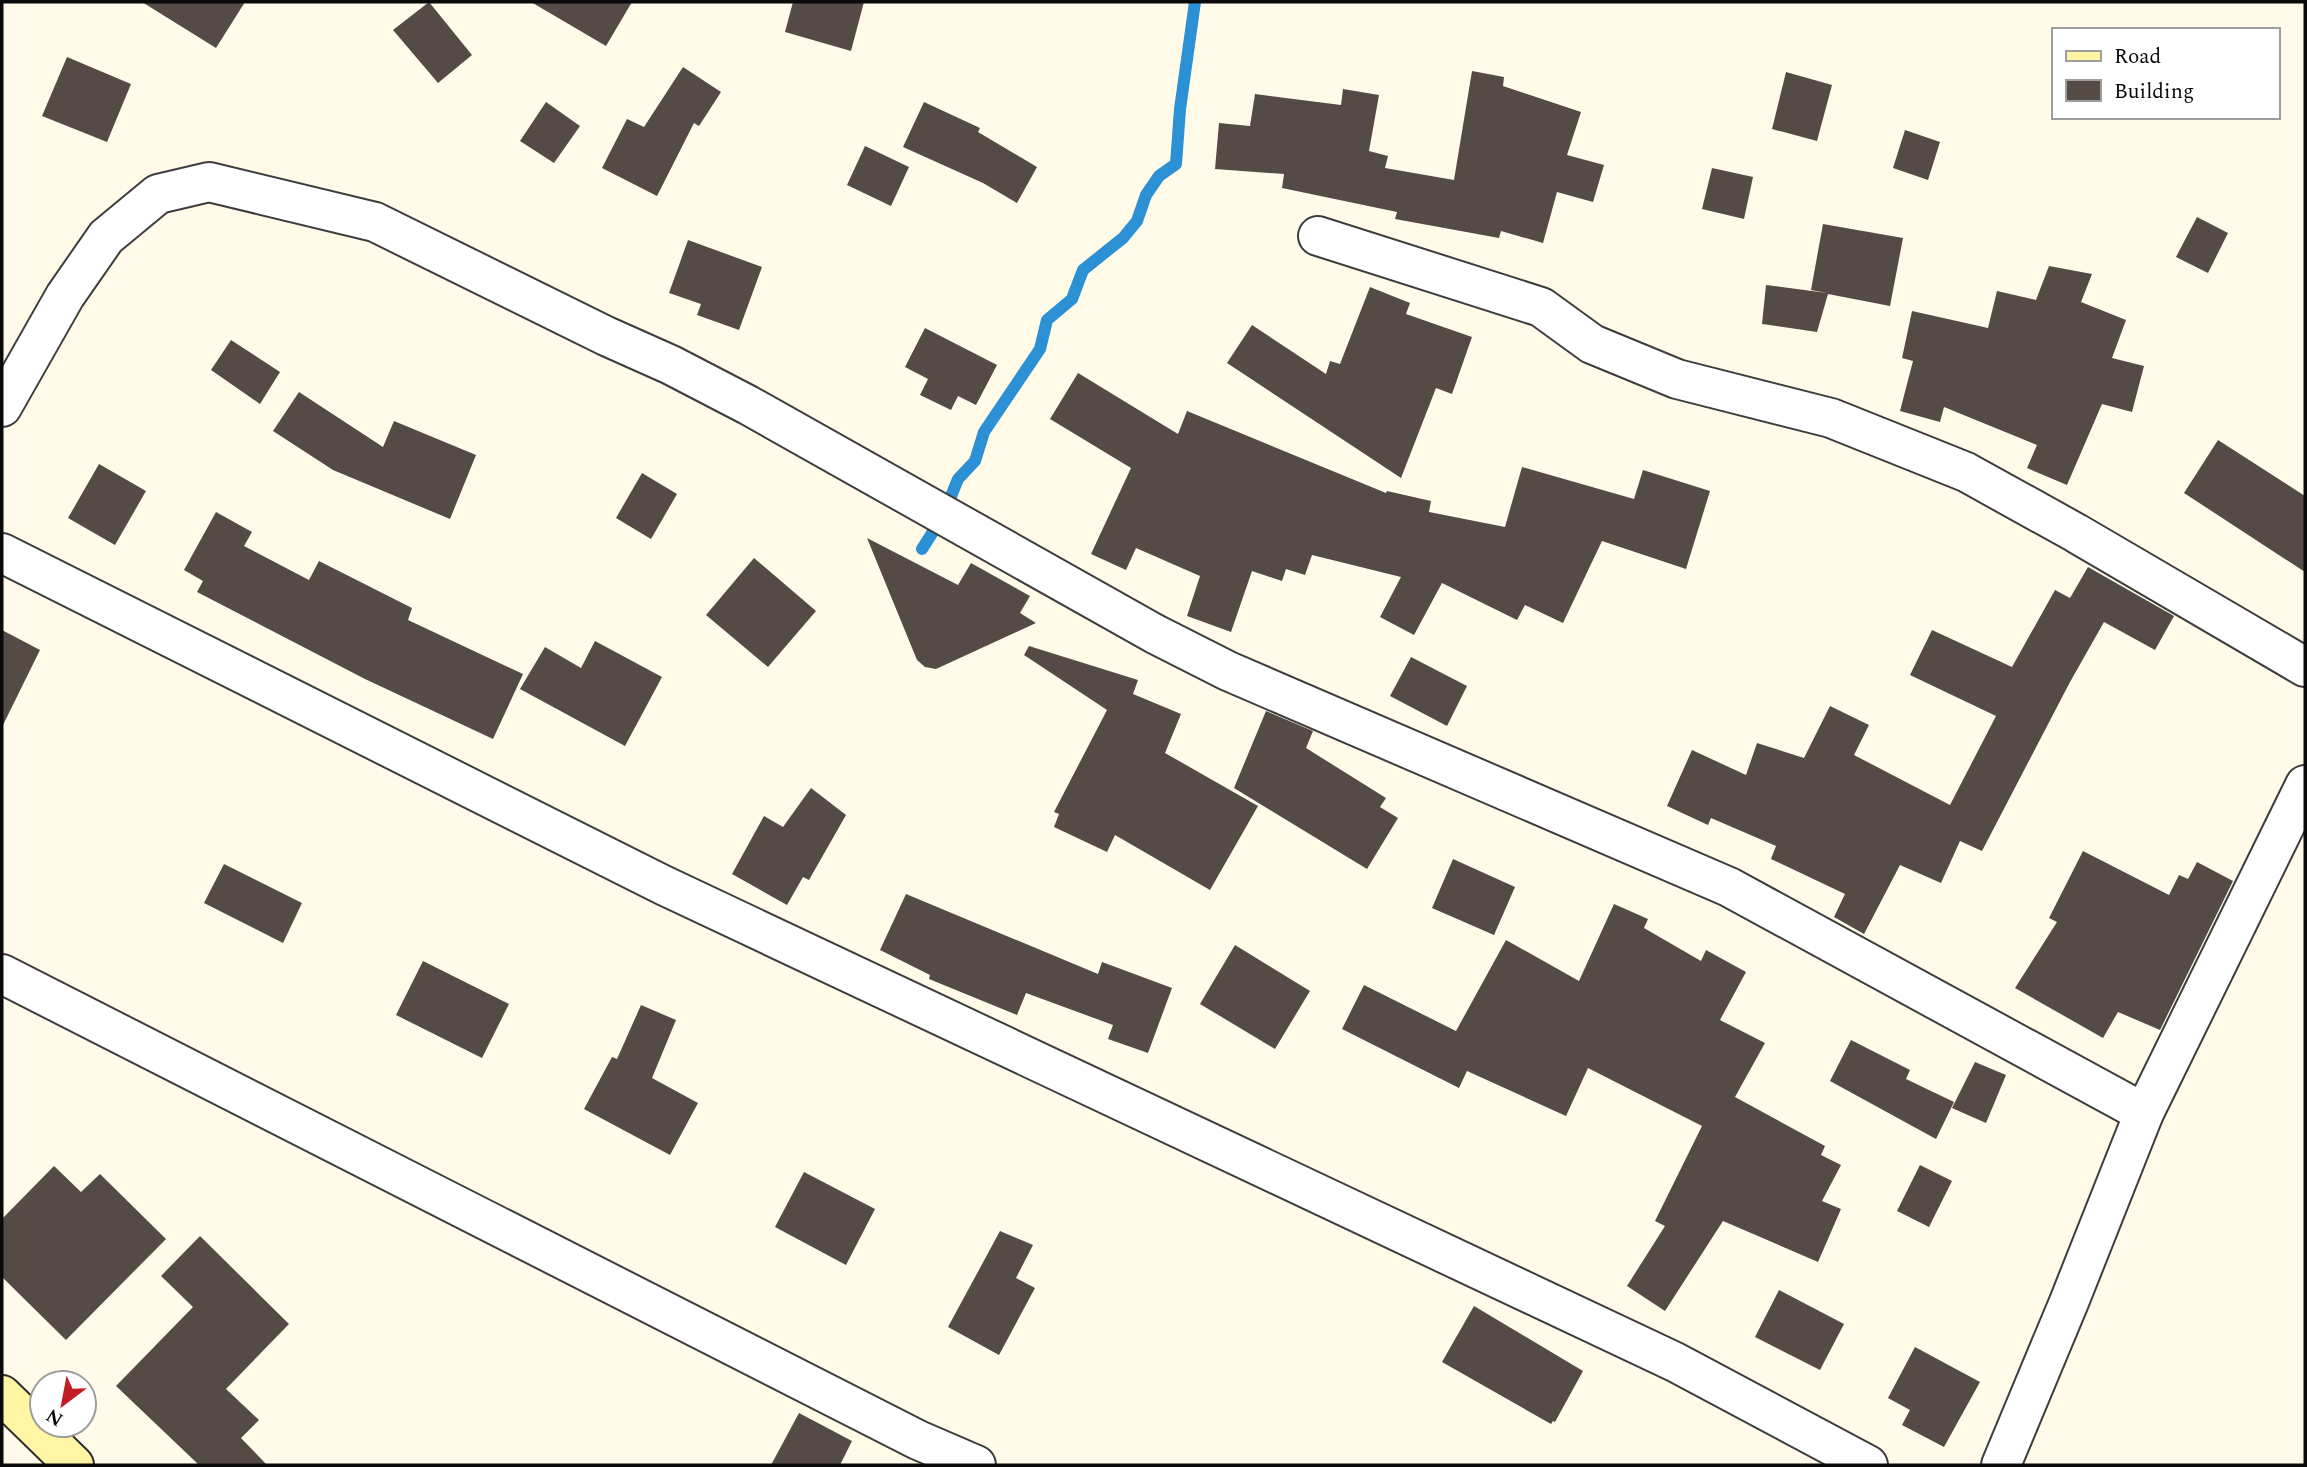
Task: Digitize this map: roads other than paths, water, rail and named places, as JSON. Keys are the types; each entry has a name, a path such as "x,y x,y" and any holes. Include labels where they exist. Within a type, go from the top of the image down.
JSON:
{"main road":[{"path":"2,1395 74,1465"}],"street":[{"path":"2,407 65,296 106,237 158,194 209,182 375,222 748,405 1108,608 1228,671 1729,887 2144,1113"},
{"path":"1318,236 1541,307 1592,344 1677,379 1831,418 1966,472 2305,667"},
{"path":"2,553 663,885 1675,1362 1868,1465"},
{"path":"2001,1465 2070,1302 2144,1113 2305,785"},
{"path":"2,974 918,1440 976,1465"}],"waterway":[{"path":"922,549 943,516 958,479 975,461 984,432 1040,349 1047,320 1072,299 1083,270 1123,238 1137,221 1146,195 1159,176 1176,164 1180,109 1195,2"}]}
